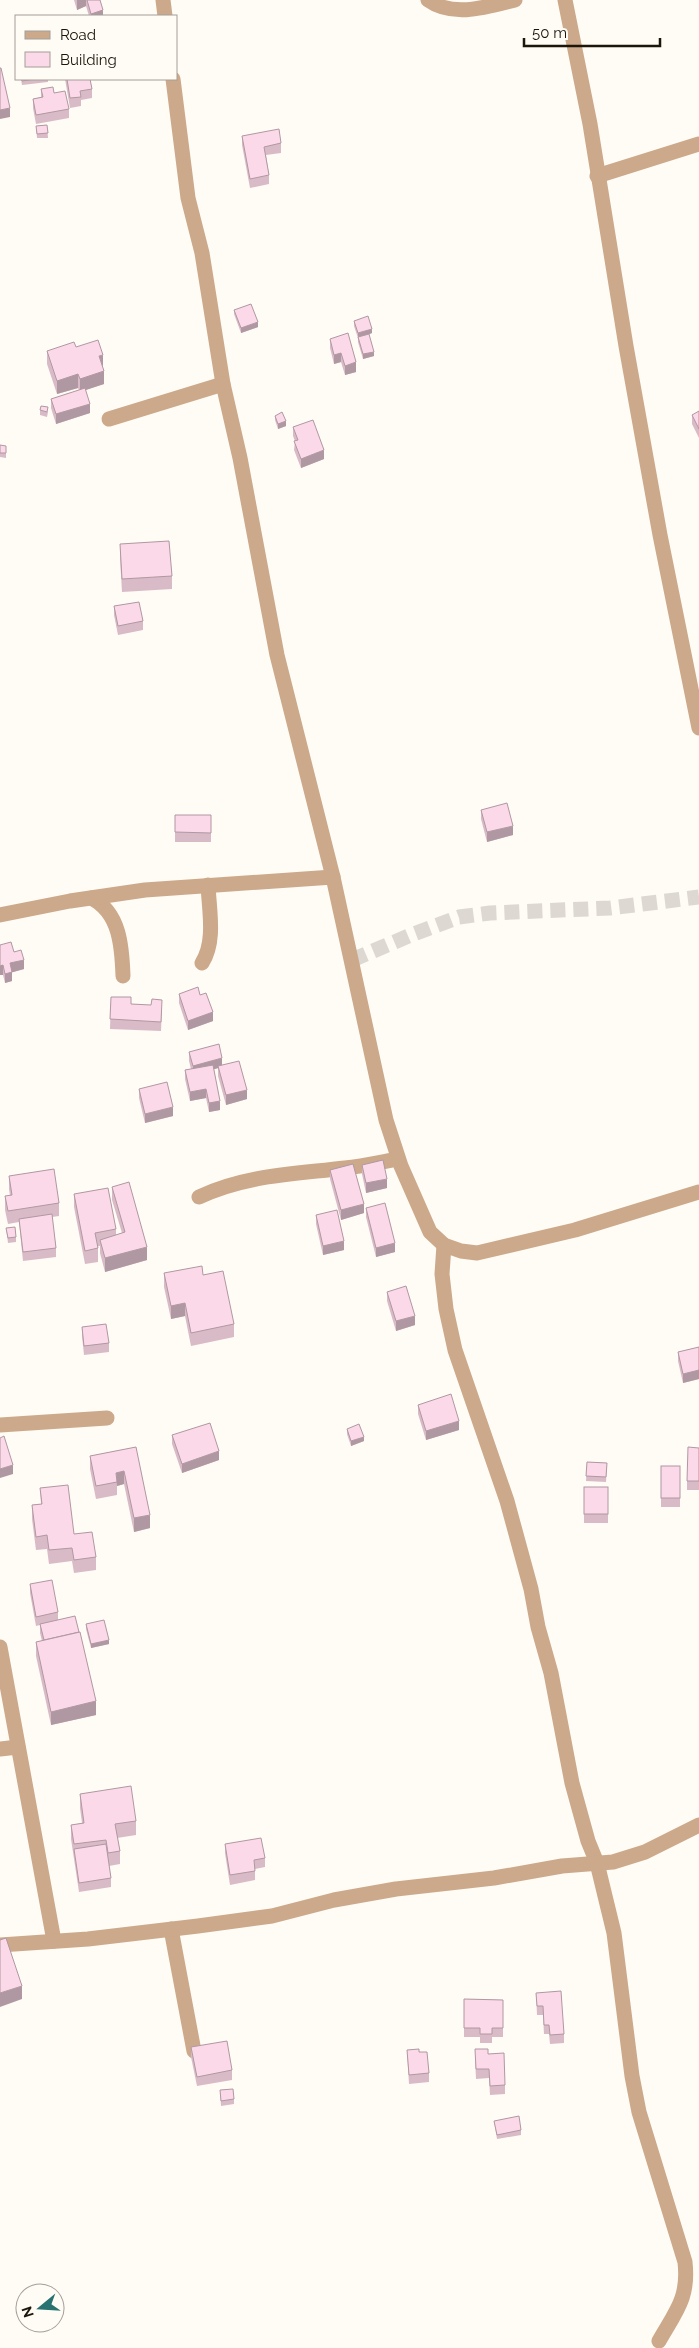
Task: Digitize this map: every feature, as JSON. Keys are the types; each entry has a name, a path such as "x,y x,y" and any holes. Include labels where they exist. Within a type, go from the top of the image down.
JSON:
{"street":[{"path":"162,0 165,15"},
{"path":"428,0 453,10 475,8 515,0"},
{"path":"565,0 590,124 597,176 660,535 699,728"},
{"path":"173,80 188,198 202,254 223,384 240,458 277,655 333,877 386,1120 398,1159 430,1232 444,1246 461,1252 477,1253 575,1230 699,1192"},
{"path":"597,176 699,144"},
{"path":"108,419 223,384"},
{"path":"0,915 91,898 208,885 333,877"},
{"path":"202,963 207,955 209,944 208,885"},
{"path":"91,898 98,902 115,923 122,949 123,976"},
{"path":"199,1197 227,1185 255,1178 347,1168 398,1159"},
{"path":"444,1246 442,1274 446,1309 455,1350 507,1501 531,1589 538,1627 551,1673 572,1783 588,1841 597,1863 619,1962 635,2094 666,2203 686,2262 688,2282 683,2299 659,2340"},
{"path":"0,1424 107,1418"},
{"path":"0,1647 54,1941"},
{"path":"0,1749 18,1747"},
{"path":"0,1945 172,1929 272,1916 334,1900 396,1889 494,1878 562,1866 613,1862 645,1852 699,1825"},
{"path":"172,1929 194,2051"}],"building":[{"path":"87,0 100,0 103,10 91,14"},
{"path":"0,68 10,108 0,110"},
{"path":"67,80 90,80 92,89 80,91 81,97 70,98"},
{"path":"53,87 54,93 65,91 69,109 36,115 33,99 43,97 41,89"},
{"path":"47,125 48,133 37,134 36,126"},
{"path":"279,129 281,143 264,147 269,175 250,179 242,136"},
{"path":"251,304 258,322 241,328 234,310"},
{"path":"368,316 372,329 358,333 354,321"},
{"path":"348,333 356,362 345,366 341,353 334,355 330,339"},
{"path":"369,334 374,352 363,354 358,337"},
{"path":"98,340 103,355 99,356 104,371 80,379 78,374 57,381 47,351 74,342 76,347"},
{"path":"85,388 90,404 56,414 51,399"},
{"path":"41,406 48,407 47,412 40,410"},
{"path":"699,411 699,429 692,415"},
{"path":"282,412 286,421 278,424 275,416"},
{"path":"313,420 324,450 301,459 294,441 298,440 293,427"},
{"path":"0,445 6,446 6,453 0,453"},
{"path":"169,541 172,576 122,579 120,544"},
{"path":"139,602 143,621 118,626 114,606"},
{"path":"507,803 513,826 487,832 481,810"},
{"path":"175,815 211,815 211,833 175,832"},
{"path":"11,942 14,952 21,950 24,960 10,963 12,972 5,974 3,965 0,966 0,945"},
{"path":"198,987 200,995 206,993 213,1012 188,1021 179,994"},
{"path":"111,997 131,997 131,1004 151,1005 152,999 162,1000 161,1022 110,1019"},
{"path":"219,1044 222,1058 193,1066 189,1052"},
{"path":"239,1061 247,1090 226,1095 218,1066"},
{"path":"213,1065 220,1101 209,1103 206,1089 190,1092 185,1070"},
{"path":"167,1082 173,1107 145,1114 139,1089"},
{"path":"383,1160 387,1179 366,1183 362,1165"},
{"path":"353,1164 364,1204 341,1210 330,1170"},
{"path":"54,1169 59,1203 8,1211 5,1196 12,1195 9,1176"},
{"path":"129,1182 147,1247 105,1258 100,1240 125,1232 112,1187"},
{"path":"108,1188 116,1229 95,1233 98,1248 85,1251 74,1194"},
{"path":"385,1203 395,1243 376,1248 366,1208"},
{"path":"337,1210 344,1241 323,1246 316,1215"},
{"path":"52,1214 56,1248 23,1252 19,1219"},
{"path":"15,1227 16,1237 8,1238 6,1228"},
{"path":"202,1266 203,1275 223,1271 234,1324 191,1333 185,1303 171,1306 164,1273"},
{"path":"406,1286 415,1316 396,1321 387,1292"},
{"path":"106,1324 109,1343 84,1346 82,1327"},
{"path":"699,1347 699,1370 683,1374 678,1352"},
{"path":"451,1394 459,1421 426,1431 418,1405"},
{"path":"210,1423 219,1451 182,1464 172,1435"},
{"path":"359,1424 364,1437 351,1441 347,1429"},
{"path":"4,1436 13,1465 0,1469 0,1438"},
{"path":"136,1447 150,1515 134,1518 124,1471 116,1473 117,1482 96,1486 90,1456"},
{"path":"688,1447 699,1448 699,1481 687,1481"},
{"path":"587,1462 607,1463 606,1477 586,1476"},
{"path":"661,1466 680,1466 680,1498 661,1498"},
{"path":"68,1485 74,1534 92,1532 96,1557 74,1560 72,1548 49,1550 47,1535 36,1537 32,1505 42,1504 40,1488"},
{"path":"584,1487 608,1487 608,1514 584,1514"},
{"path":"52,1580 58,1612 36,1617 30,1584"},
{"path":"75,1616 79,1632 44,1640 40,1624"},
{"path":"104,1620 109,1640 91,1644 86,1624"},
{"path":"80,1632 96,1701 51,1712 36,1642"},
{"path":"131,1786 136,1821 115,1824 120,1851 108,1853 106,1840 74,1844 71,1825 84,1823 80,1794"},
{"path":"261,1838 265,1858 254,1860 255,1871 230,1875 225,1844"},
{"path":"106,1844 111,1878 79,1883 74,1849"},
{"path":"6,1938 22,1986 0,1993 0,1940"},
{"path":"561,1991 564,2034 550,2035 549,2025 544,2025 543,2006 537,2006 536,1993"},
{"path":"464,1999 503,2000 503,2028 492,2028 492,2034 480,2034 480,2028 464,2028"},
{"path":"227,2041 232,2070 197,2077 191,2047"},
{"path":"419,2049 419,2052 427,2052 429,2073 409,2075 407,2050"},
{"path":"475,2049 488,2049 488,2054 504,2053 505,2085 490,2086 489,2069 476,2069"},
{"path":"233,2089 234,2099 221,2101 220,2090"},
{"path":"519,2116 521,2130 497,2135 494,2121"}],"tunnel":[{"path":"352,960 459,917 490,913 610,908 699,897"}]}
